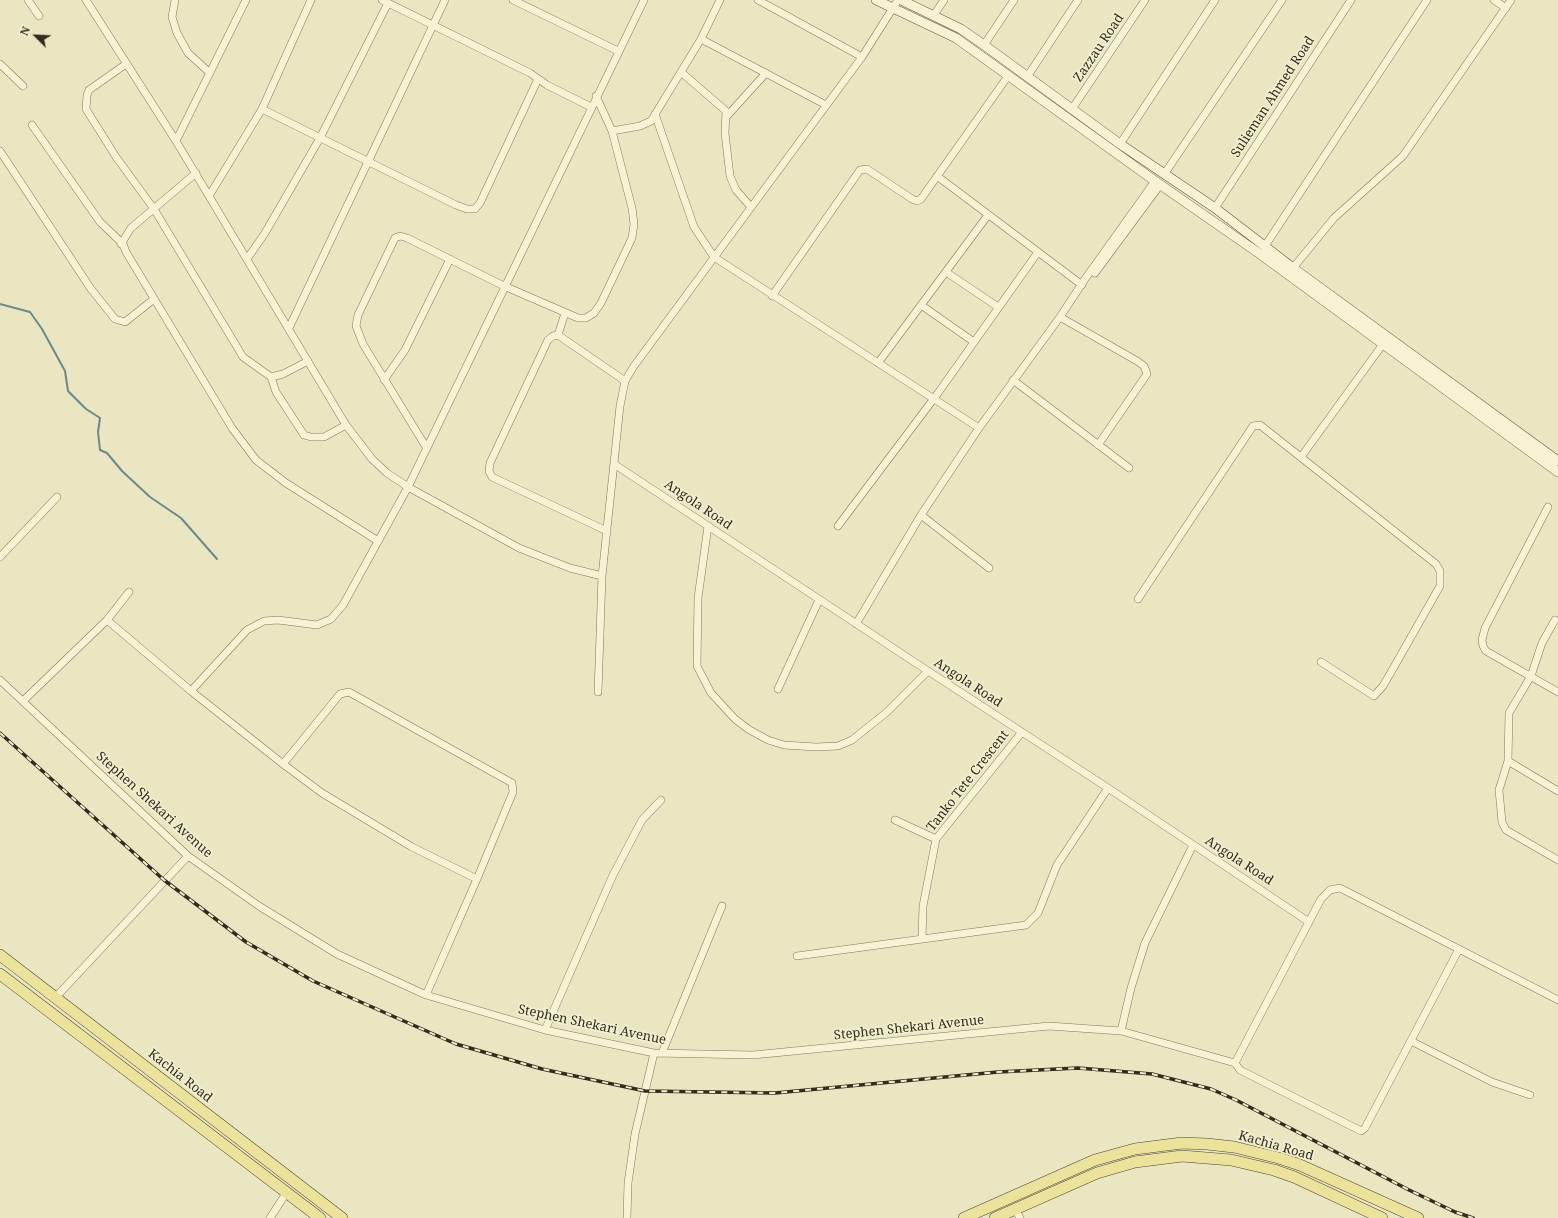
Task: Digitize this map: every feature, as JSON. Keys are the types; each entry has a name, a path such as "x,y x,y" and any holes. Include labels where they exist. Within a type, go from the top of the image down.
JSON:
{"main road":[{"name":"Kachia Road","path":"0,955 342,1218"},
{"name":"Kachia Road","path":"0,974 320,1218"},
{"name":"Kachia Road","path":"964,1218 1095,1160 1135,1149 1182,1143 1234,1147 1279,1158 1300,1165 1418,1218"},
{"name":"Kachia Road","path":"995,1218 1017,1214 1074,1182 1118,1166 1157,1158 1204,1157 1252,1163 1274,1170 1294,1177 1382,1218"}],"street":[{"path":"28,0 39,16"},
{"path":"86,0 196,173 346,425 372,459 387,473 408,487 519,548 570,568 602,576"},
{"path":"175,0 172,17 177,33 188,53 210,73"},
{"path":"176,141 246,0"},
{"path":"209,196 262,109 311,0"},
{"path":"289,328 445,0"},
{"path":"513,0 618,50"},
{"path":"191,691 247,630 264,621 278,620 317,625 331,619 343,605 408,487 618,50 644,0"},
{"path":"612,131 640,126 651,121 701,39 720,0"},
{"path":"758,0 862,57"},
{"path":"876,0 901,4 934,15 961,29 1120,144 1215,208 1293,268 1558,461"},
{"path":"934,15 944,0"},
{"path":"984,45 1014,0"},
{"path":"1027,77 1078,0"},
{"name":"Zazzau Road","path":"1072,109 1145,0"},
{"path":"1120,144 1215,0"},
{"path":"1164,173 1282,0"},
{"name":"Sulieman Ahmed Road","path":"1215,208 1351,0"},
{"path":"1265,246 1427,0"},
{"path":"1494,0 1506,8"},
{"path":"1293,268 1334,218 1403,156 1511,0"},
{"path":"247,259 269,227 320,138 385,1 530,73 538,79 591,107"},
{"path":"598,692 602,576 620,406 625,381 634,366 901,4"},
{"path":"901,4 956,38 1236,237 1558,472"},
{"path":"701,39 826,105"},
{"path":"0,64 23,86"},
{"path":"126,64 89,90 86,109 116,157 154,209 243,357 271,377 276,392 304,435 311,437 324,437 346,425"},
{"path":"681,72 723,107 727,116 725,133 730,176 736,190 751,207"},
{"path":"727,116 766,73"},
{"path":"772,296 860,170 867,169 917,201 921,199 1008,76"},
{"path":"262,109 456,205 467,209 475,209 480,203 538,79"},
{"path":"426,447 363,344 356,326 358,315 395,238 400,236 407,238 504,286 578,318 586,318 594,313 632,238 634,224 632,208 612,131 596,96"},
{"path":"656,114 694,227 714,257 772,296 979,428"},
{"path":"32,125 100,222 121,244 232,428 256,460 286,483 378,541"},
{"path":"0,151 91,289 115,318 125,322 154,299"},
{"path":"121,244 131,228 196,173"},
{"path":"937,176 1082,285"},
{"path":"856,624 921,515 979,428 1060,317 1085,279 1158,183"},
{"path":"878,363 988,215"},
{"path":"1236,237 1241,228"},
{"path":"838,526 974,342 1038,252"},
{"path":"384,380 406,350 450,259"},
{"path":"946,272 998,307"},
{"path":"921,305 974,342"},
{"path":"558,335 565,313"},
{"path":"1060,317 1138,362 1144,366 1147,374 1098,445"},
{"path":"607,531 492,477 489,471 490,463 548,340 553,336 558,335 625,381"},
{"path":"1301,457 1383,344"},
{"path":"271,377 283,374 308,361"},
{"path":"1013,380 1129,468"},
{"path":"1138,599 1253,426 1260,425 1436,564 1440,571 1440,586 1394,668 1383,686 1374,696 1321,662"},
{"name":"Angola Road","path":"614,464 819,600 1108,788 1309,922"},
{"path":"0,557 57,497"},
{"path":"1548,507 1485,628 1482,640 1486,651 1558,692"},
{"path":"921,515 989,568"},
{"path":"708,526 698,598 697,666 710,694 735,719 748,729 768,740 784,746 838,746 852,740 887,712 928,671"},
{"path":"23,701 107,620 129,592"},
{"path":"778,689 819,600"},
{"path":"107,620 191,691 322,793 412,847 477,879"},
{"path":"1555,620 1542,643 1531,676 1509,713 1508,761 1499,790 1504,826 1511,834 1558,860"},
{"name":"Stephen Shekari Avenue","path":"0,680 188,856 259,906 337,954 426,995 545,1030 654,1053 753,1055 1049,1026 1121,1031 1235,1063 1240,1070 1361,1131 1365,1128 1410,1041"},
{"path":"283,764 340,694 349,692 512,783 512,792 477,879 426,995"},
{"name":"Tanko Tete Crescent","path":"922,938 923,906 936,840 1022,732"},
{"path":"1508,761 1558,791"},
{"path":"797,956 922,938 966,935 1026,926 1038,913 1057,865 1108,788"},
{"path":"545,1030 613,875 642,820 661,800"},
{"path":"895,820 936,840"},
{"path":"1121,1031 1131,988 1145,943 1193,845"},
{"path":"55,998 188,856"},
{"path":"1235,1063 1321,899 1330,890 1340,888 1558,1000"},
{"path":"662,1053 722,906"},
{"path":"1459,949 1410,1041 1492,1082 1530,1095"},
{"path":"627,1218 628,1183 635,1134 654,1053"},
{"path":"270,1218 287,1192"}],"waterway":[{"path":"0,304 30,312 42,329 65,371 68,391 86,409 100,418 98,432 100,450 107,453 122,471 150,497 181,518 217,559"}],"railway":[{"path":"0,733 164,880 246,942 313,981 456,1044 542,1069 645,1091 775,1093 998,1072 1078,1068 1152,1074 1211,1089 1236,1100 1409,1190 1455,1212 1473,1218"}]}
